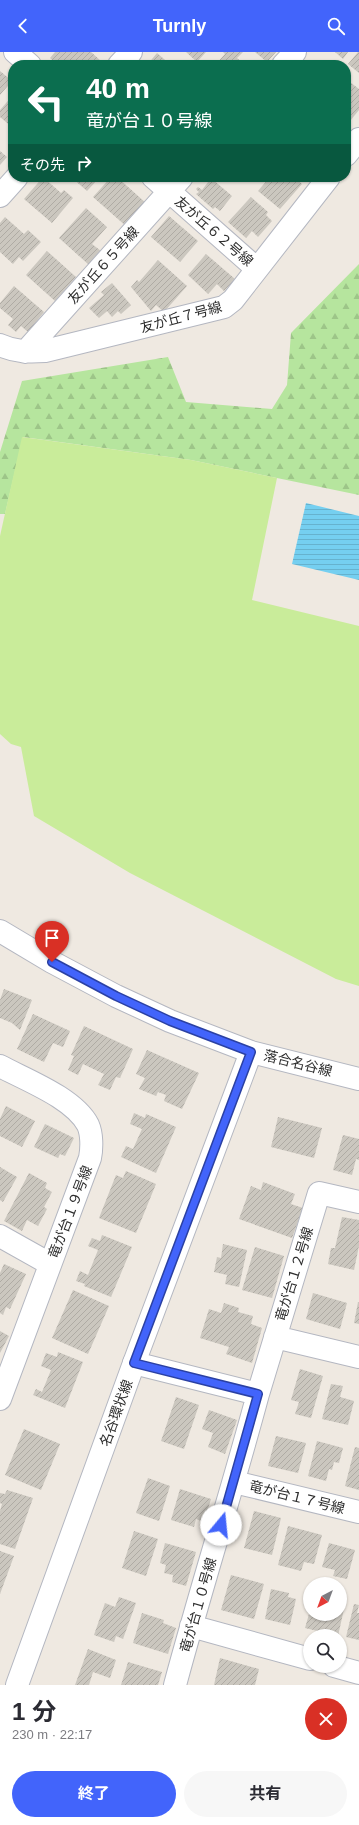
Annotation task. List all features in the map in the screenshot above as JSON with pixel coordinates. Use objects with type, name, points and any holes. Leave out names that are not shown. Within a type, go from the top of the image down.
[{"type":"street","points":[[15,52],[24,60]]},
{"type":"street","points":[[124,60],[131,52]]},
{"type":"street","points":[[288,60],[295,52]]},
{"type":"street","points":[[351,149],[359,139]]},
{"type":"street","points":[[0,196],[13,182]]},
{"type":"street","name":"友が丘６２号線","points":[[168,182],[257,269]]},
{"type":"street","name":"友が丘６５号線","points":[[25,352],[168,182]]},
{"type":"street","name":"友が丘７号線","points":[[0,344],[9,350],[25,352],[45,351],[224,307],[233,300],[325,182]]},
{"type":"street","name":"落合名谷線","points":[[0,931],[52,962],[116,996],[170,1021],[251,1052],[359,1079]]},
{"type":"street","name":"名谷環状線","points":[[17,1685],[134,1363],[251,1052]]},
{"type":"street","name":"竜が台１９号線","points":[[0,1066],[66,1100],[80,1112],[88,1126],[92,1149],[90,1158],[0,1399]]},
{"type":"street","name":"竜が台１２号線","points":[[258,1394],[319,1193],[359,1202]]},
{"type":"street","points":[[0,1236],[50,1264]]},
{"type":"street","points":[[275,1337],[359,1357]]},
{"type":"street","points":[[134,1363],[258,1394]]},
{"type":"street","name":"竜が台１０号線","points":[[175,1685],[258,1394]]},
{"type":"street","name":"竜が台１７号線","points":[[234,1482],[359,1512]]},
{"type":"street","points":[[191,1626],[303,1657]]},
{"type":"street","points":[[347,1670],[359,1673]]},
{"type":"green space","points":[[359,264],[359,495],[191,460],[23,437],[5,514],[0,514],[0,452],[22,381],[168,357],[186,402],[272,409],[287,385],[291,333]]},
{"type":"green space","points":[[22,437],[191,460],[277,478],[252,600],[359,626],[359,986],[336,979],[130,873],[34,816],[21,747],[11,744],[0,734],[0,536]]},
{"type":"water","points":[[306,503],[359,516],[359,580],[292,564]]},
{"type":"building","points":[[55,52],[91,52],[100,60],[52,60],[50,58]]},
{"type":"building","points":[[186,52],[206,52],[199,60],[195,60]]},
{"type":"building","points":[[223,52],[243,52],[237,58],[239,60],[220,60],[225,54]]},
{"type":"building","points":[[255,52],[276,52],[269,60],[265,60]]},
{"type":"building","points":[[335,52],[348,52],[343,59]]},
{"type":"building","points":[[359,52],[359,73],[351,66],[351,60]]},
{"type":"building","points":[[157,53],[165,60],[151,60]]},
{"type":"building","points":[[0,71],[8,78],[8,86],[0,95]]},
{"type":"building","points":[[351,83],[359,89],[359,110],[351,120]]},
{"type":"building","points":[[8,101],[8,124],[0,117],[0,110]]},
{"type":"building","points":[[0,151],[7,157],[0,165]]},
{"type":"building","points":[[39,182],[49,182],[61,193],[64,190],[73,198],[52,223],[24,199]]},
{"type":"building","points":[[77,182],[95,182],[87,191]]},
{"type":"building","points":[[106,182],[123,182],[147,204],[127,227],[93,197]]},
{"type":"building","points":[[208,182],[216,182],[232,196],[220,211],[215,207],[213,209],[196,194],[199,192],[196,189],[198,187],[202,190]]},
{"type":"building","points":[[266,182],[300,182],[302,184],[280,209],[258,191]]},
{"type":"building","points":[[251,197],[268,212],[266,215],[272,221],[258,237],[252,231],[246,238],[228,222]]},
{"type":"building","points":[[86,208],[107,227],[92,244],[101,251],[89,265],[59,238]]},
{"type":"building","points":[[169,216],[198,241],[180,262],[151,237]]},
{"type":"building","points":[[5,217],[24,234],[28,230],[41,242],[23,261],[19,257],[13,264],[0,252],[0,223]]},
{"type":"building","points":[[47,251],[76,277],[55,301],[26,275]]},
{"type":"building","points":[[206,254],[235,279],[224,291],[217,284],[208,294],[188,275]]},
{"type":"building","points":[[158,260],[187,286],[164,312],[156,305],[151,311],[131,287],[137,280],[139,282]]},
{"type":"building","points":[[112,283],[131,305],[121,314],[118,311],[112,317],[107,311],[99,318],[89,308],[104,295],[101,292]]},
{"type":"building","points":[[14,286],[44,312],[28,332],[21,326],[16,332],[8,325],[13,319],[0,308],[0,303]]},
{"type":"building","points":[[4,989],[32,1000],[20,1030],[12,1023],[0,1018],[0,1000]]},
{"type":"building","points":[[33,1014],[70,1031],[63,1047],[53,1043],[44,1062],[17,1049]]},
{"type":"building","points":[[84,1026],[133,1049],[120,1078],[116,1077],[110,1090],[98,1085],[104,1074],[83,1064],[78,1075],[68,1070],[74,1056],[71,1055]]},
{"type":"building","points":[[147,1050],[199,1073],[182,1109],[164,1101],[166,1095],[158,1092],[156,1096],[139,1089],[145,1078],[136,1074]]},
{"type":"building","points":[[6,1106],[35,1121],[22,1147],[0,1136],[0,1119]]},
{"type":"building","points":[[134,1113],[145,1118],[146,1114],[176,1127],[156,1173],[121,1157],[126,1146],[133,1149],[142,1129],[130,1124]]},
{"type":"building","points":[[278,1117],[322,1128],[314,1158],[271,1147]]},
{"type":"building","points":[[45,1124],[74,1138],[65,1156],[60,1154],[58,1158],[34,1147]]},
{"type":"building","points":[[343,1135],[359,1139],[359,1160],[356,1159],[352,1175],[333,1170]]},
{"type":"building","points":[[0,1167],[17,1177],[3,1202],[0,1200]]},
{"type":"building","points":[[126,1171],[156,1184],[136,1233],[99,1218],[116,1175],[123,1178]]},
{"type":"building","points":[[29,1173],[47,1183],[45,1188],[52,1192],[44,1207],[47,1209],[38,1226],[27,1220],[22,1231],[4,1221]]},
{"type":"building","points":[[263,1182],[295,1194],[291,1204],[303,1208],[292,1238],[239,1219],[251,1186],[261,1190]]},
{"type":"building","points":[[342,1217],[359,1220],[359,1246],[354,1270],[328,1264],[331,1248],[335,1248]]},
{"type":"building","points":[[102,1235],[132,1247],[111,1297],[84,1286],[85,1284],[76,1281],[80,1271],[88,1275],[98,1250],[88,1246],[92,1238],[100,1241]]},
{"type":"building","points":[[223,1244],[247,1250],[239,1287],[225,1284],[227,1275],[214,1272],[217,1257],[221,1258]]},
{"type":"building","points":[[255,1247],[284,1256],[272,1298],[242,1290]]},
{"type":"building","points":[[4,1264],[26,1274],[10,1309],[6,1307],[3,1315],[0,1313],[0,1273]]},
{"type":"building","points":[[73,1290],[109,1306],[88,1354],[52,1338]]},
{"type":"building","points":[[313,1293],[347,1303],[340,1329],[306,1319]]},
{"type":"building","points":[[359,1302],[359,1324],[354,1323]]},
{"type":"building","points":[[224,1303],[239,1308],[238,1312],[253,1316],[251,1324],[262,1328],[252,1363],[226,1354],[229,1347],[200,1338],[209,1309],[221,1313]]},
{"type":"building","points":[[0,1331],[9,1336],[0,1353]]},
{"type":"building","points":[[58,1352],[83,1362],[65,1408],[33,1395],[36,1389],[42,1392],[51,1370],[41,1366],[46,1353],[57,1357]]},
{"type":"building","points":[[300,1369],[323,1376],[311,1418],[295,1414],[299,1402],[291,1400]]},
{"type":"building","points":[[331,1384],[343,1386],[340,1397],[354,1401],[348,1425],[322,1419]]},
{"type":"building","points":[[176,1397],[199,1405],[184,1449],[161,1441]]},
{"type":"building","points":[[209,1410],[237,1420],[225,1454],[208,1447],[213,1433],[202,1429]]},
{"type":"building","points":[[24,1429],[60,1444],[41,1490],[5,1475]]},
{"type":"building","points":[[276,1436],[306,1443],[298,1473],[268,1466]]},
{"type":"building","points":[[317,1441],[343,1448],[339,1463],[334,1462],[332,1470],[329,1469],[326,1481],[308,1476]]},
{"type":"building","points":[[355,1447],[359,1448],[359,1490],[345,1486]]},
{"type":"building","points":[[148,1478],[170,1486],[159,1521],[136,1513]]},
{"type":"building","points":[[180,1489],[211,1499],[204,1522],[196,1519],[194,1527],[171,1520]]},
{"type":"building","points":[[7,1490],[33,1498],[15,1549],[0,1544],[0,1511],[2,1504],[0,1503],[0,1493],[5,1494]]},
{"type":"building","points":[[254,1511],[281,1518],[272,1555],[244,1548]]},
{"type":"building","points":[[288,1526],[322,1535],[314,1564],[304,1562],[301,1571],[278,1565]]},
{"type":"building","points":[[134,1531],[158,1539],[146,1576],[122,1568]]},
{"type":"building","points":[[165,1543],[196,1552],[186,1586],[172,1582],[173,1575],[164,1573],[166,1565],[160,1563]]},
{"type":"building","points":[[329,1543],[355,1550],[347,1579],[347,1577],[333,1576],[335,1570],[322,1567]]},
{"type":"building","points":[[0,1551],[14,1556],[0,1594]]},
{"type":"building","points":[[231,1575],[264,1584],[254,1619],[221,1610]]},
{"type":"building","points":[[271,1589],[289,1593],[288,1597],[296,1599],[290,1625],[265,1619]]},
{"type":"building","points":[[119,1597],[136,1603],[123,1639],[116,1636],[114,1642],[94,1635],[105,1603],[115,1607]]},
{"type":"building","points":[[354,1604],[359,1605],[357,1613],[359,1613],[359,1640],[347,1637]]},
{"type":"building","points":[[142,1613],[164,1620],[163,1623],[176,1628],[168,1654],[133,1643]]},
{"type":"building","points":[[307,1621],[341,1621],[340,1629],[305,1628]]},
{"type":"building","points":[[88,1649],[116,1660],[110,1678],[93,1672],[89,1685],[75,1685]]},
{"type":"building","points":[[220,1658],[259,1669],[255,1685],[214,1685]]},
{"type":"building","points":[[128,1662],[162,1672],[158,1685],[121,1685]]},
{"type":"route","points":[[52,962],[116,996],[170,1021],[251,1052],[134,1363],[258,1394],[221,1525]]}]
